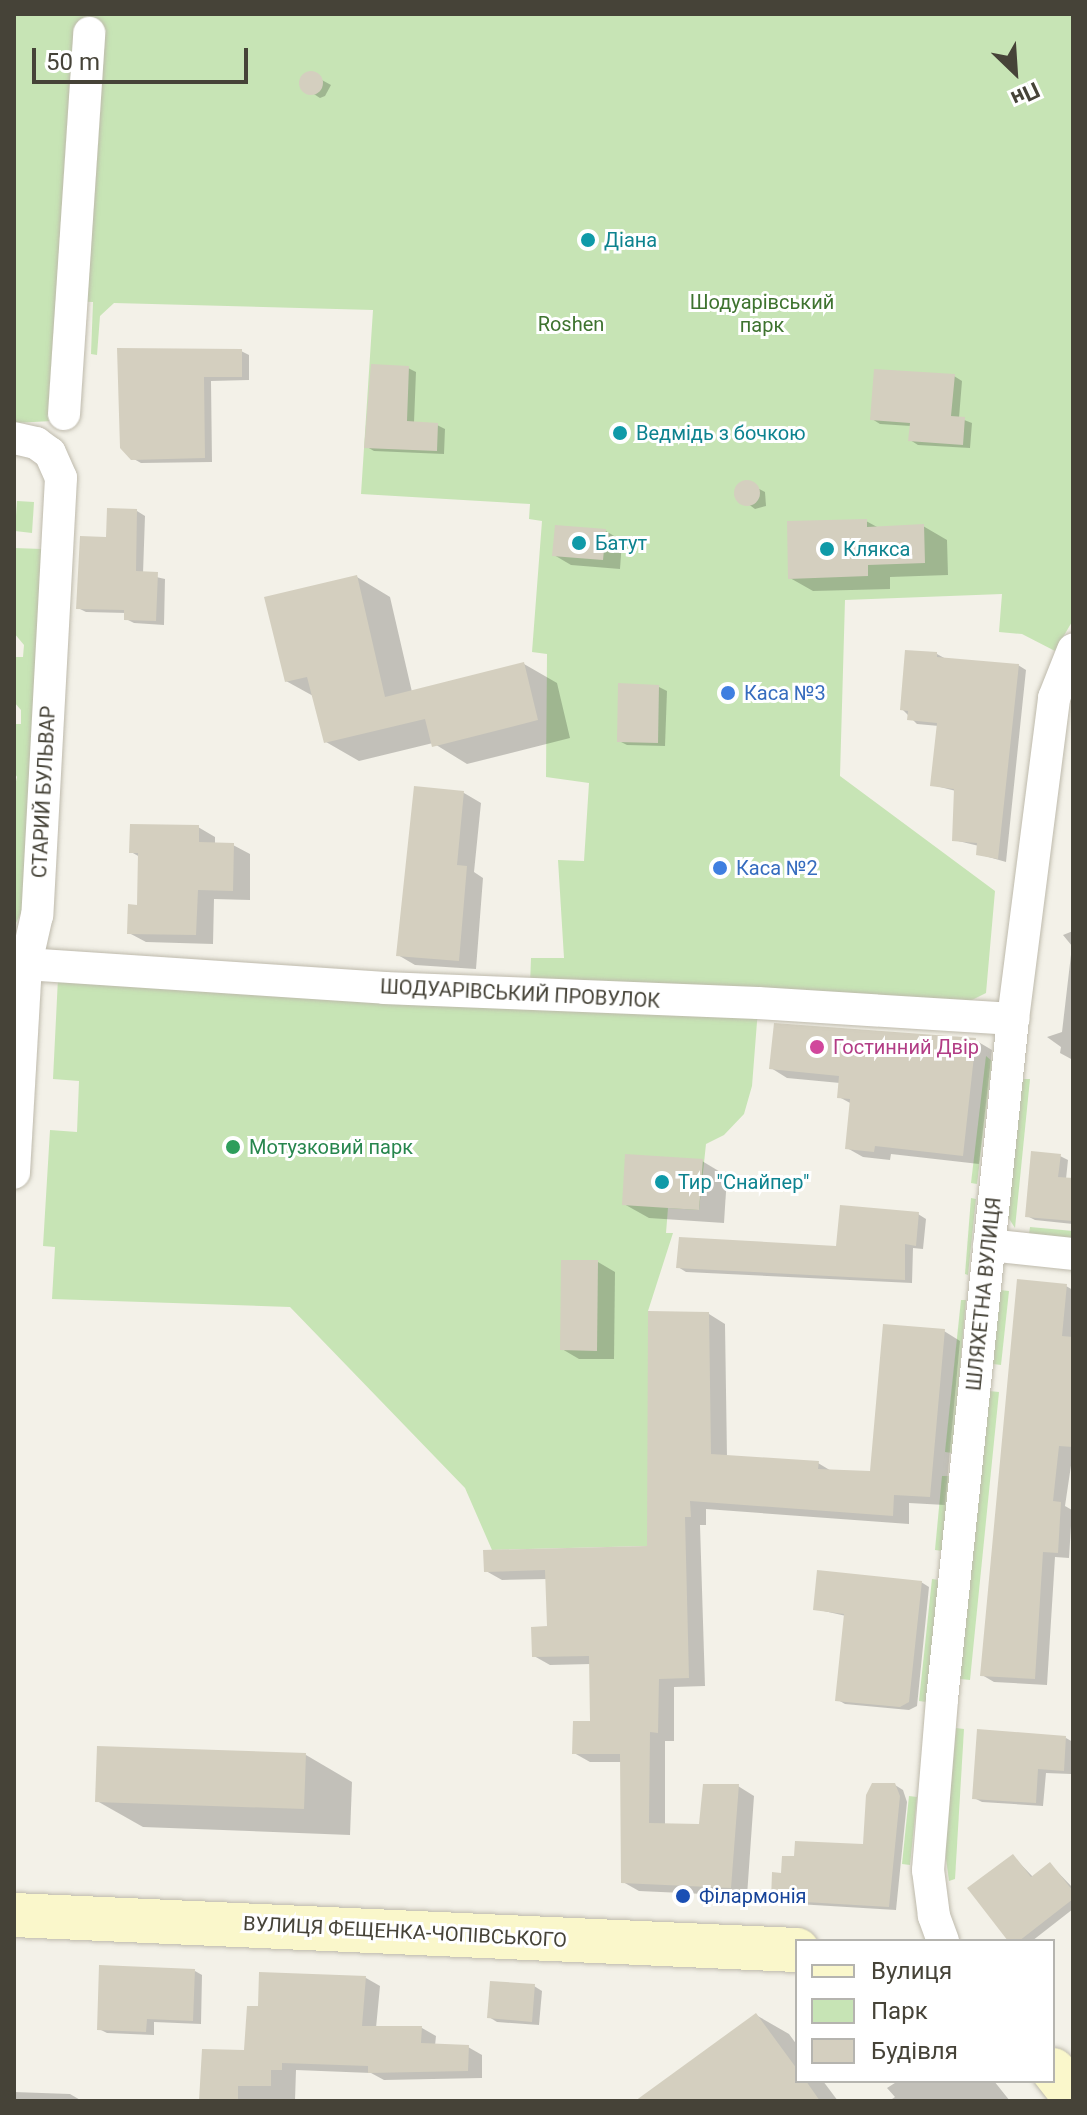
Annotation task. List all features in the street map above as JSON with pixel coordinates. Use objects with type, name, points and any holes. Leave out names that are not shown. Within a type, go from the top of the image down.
[{"type":"street","points":[[64,414],[89,33]]},
{"type":"street","name":"СТАРИЙ БУЛЬВАР","points":[[14,438],[36,443],[50,453],[61,478],[37,915],[26,964],[14,1173]]},
{"type":"street","name":"ШЛЯХЕТНА ВУЛИЦЯ","points":[[942,1939],[934,1916],[928,1870],[989,1245],[1013,1019],[1073,650]]},
{"type":"street","name":"ШОДУАРІВСЬКИЙ ПРОВУЛОК","points":[[26,964],[370,987],[758,1003],[1013,1019]]},
{"type":"street","points":[[989,1245],[1073,1254]]},
{"type":"street","name":"ВУЛИЦЯ ФЕЩЕНКА-ЧОПІВСЬКОГО","points":[[14,1915],[795,1950]]},
{"type":"street","points":[[1055,2073],[1073,2096]]},
{"type":"green space","name":"Шодуарівський парк","points":[[14,14],[1073,14],[1073,620],[1055,651],[1022,634],[999,632],[1002,594],[845,600],[840,776],[995,891],[986,993],[968,1002],[758,1009],[752,1086],[744,1114],[724,1135],[706,1144],[699,1210],[668,1208],[666,1233],[673,1233],[648,1311],[648,1546],[492,1550],[465,1488],[290,1307],[52,1299],[55,1247],[43,1246],[50,1130],[77,1132],[79,1081],[53,1079],[58,978],[530,986],[531,958],[564,958],[558,860],[584,861],[589,783],[546,777],[547,654],[532,652],[542,521],[529,519],[530,504],[361,494],[373,310],[114,303],[100,316],[97,355],[91,354],[93,302],[65,301],[52,421],[14,423]]},
{"type":"green space","points":[[17,501],[34,502],[32,533],[15,531]]},
{"type":"green space","points":[[14,548],[42,549],[26,903],[14,927],[14,790],[17,777],[14,772],[14,724],[21,724],[21,710],[14,702],[14,657],[23,657],[24,645],[14,633]]},
{"type":"green space","points":[[986,1056],[992,1061],[977,1184],[971,1183]]},
{"type":"green space","points":[[1022,1079],[1030,1079],[1015,1228],[1008,1217]]},
{"type":"green space","points":[[971,1198],[976,1199],[968,1275],[965,1274]]},
{"type":"green space","points":[[1030,1227],[1073,1231],[1073,1239],[1029,1234]]},
{"type":"green space","points":[[1000,1290],[1009,1291],[1001,1365],[993,1364]]},
{"type":"green space","points":[[961,1300],[966,1300],[952,1453],[945,1452]]},
{"type":"green space","points":[[989,1391],[999,1392],[970,1680],[960,1679]]},
{"type":"green space","points":[[942,1476],[949,1476],[942,1551],[935,1550]]},
{"type":"green space","points":[[932,1579],[939,1580],[926,1702],[919,1701]]},
{"type":"green space","points":[[956,1728],[964,1729],[955,1879],[949,1881],[945,1851]]},
{"type":"green space","points":[[909,1796],[917,1797],[910,1865],[902,1864]]},
{"type":"building","points":[[311,71],[322,78],[323,83],[316,94],[311,95],[300,88],[299,83],[306,72]]},
{"type":"building","points":[[117,348],[242,349],[242,377],[204,377],[205,458],[131,460],[120,448]]},
{"type":"building","points":[[371,364],[409,366],[407,421],[438,423],[437,451],[364,448]]},
{"type":"building","points":[[874,369],[955,374],[951,416],[965,417],[963,445],[908,441],[910,423],[870,420]]},
{"type":"building","points":[[747,480],[756,484],[760,493],[756,502],[747,506],[738,502],[734,493],[738,484]]},
{"type":"building","points":[[107,508],[137,509],[136,571],[158,572],[156,621],[124,620],[124,610],[76,609],[80,536],[106,537]]},
{"type":"building","name":"Клякса","points":[[867,519],[867,527],[924,524],[925,563],[868,565],[868,576],[788,579],[787,521]]},
{"type":"building","name":"Батут","points":[[555,525],[606,529],[603,560],[552,556]]},
{"type":"building","points":[[357,575],[385,697],[524,662],[538,720],[432,747],[425,719],[324,743],[307,677],[285,682],[264,597]]},
{"type":"building","points":[[905,650],[937,652],[937,657],[1019,664],[998,859],[976,855],[977,843],[952,841],[954,789],[930,786],[937,723],[907,720],[908,711],[900,710]]},
{"type":"building","points":[[618,683],[659,685],[658,743],[617,742]]},
{"type":"building","points":[[414,786],[464,791],[457,865],[467,866],[459,961],[396,956]]},
{"type":"building","points":[[130,824],[199,825],[199,842],[234,843],[233,891],[198,890],[196,935],[127,934],[128,904],[137,905],[138,853],[129,853]]},
{"type":"building","points":[[774,1023],[976,1038],[963,1156],[875,1146],[874,1152],[845,1149],[850,1099],[837,1098],[839,1076],[769,1069]]},
{"type":"building","points":[[1031,1151],[1061,1154],[1058,1177],[1073,1178],[1073,1221],[1025,1217]]},
{"type":"building","name":"Тир \"Снайпер\"","points":[[625,1154],[703,1159],[699,1210],[622,1205]]},
{"type":"building","points":[[840,1205],[919,1212],[916,1246],[905,1244],[905,1280],[676,1268],[679,1237],[836,1246]]},
{"type":"building","points":[[561,1260],[598,1260],[597,1351],[560,1350]]},
{"type":"building","points":[[1017,1279],[1067,1284],[1062,1336],[1073,1337],[1073,1447],[1059,1446],[1053,1501],[1061,1502],[1058,1553],[1043,1552],[1035,1679],[980,1676]]},
{"type":"building","points":[[648,1311],[709,1312],[711,1454],[819,1461],[818,1469],[870,1471],[883,1324],[945,1329],[930,1497],[894,1495],[893,1516],[690,1501],[691,1517],[685,1517],[689,1678],[659,1679],[658,1733],[650,1732],[649,1823],[699,1824],[703,1784],[739,1784],[731,1888],[621,1883],[620,1754],[572,1754],[573,1721],[590,1721],[589,1656],[532,1657],[531,1627],[547,1626],[545,1570],[484,1572],[483,1550],[647,1546]]},
{"type":"building","points":[[817,1570],[922,1581],[909,1702],[900,1707],[835,1701],[844,1614],[813,1610]]},
{"type":"building","points":[[977,1729],[1066,1736],[1064,1771],[1038,1769],[1036,1803],[972,1799]]},
{"type":"building","points":[[97,1746],[306,1753],[304,1809],[95,1802]]},
{"type":"building","points":[[872,1783],[895,1783],[900,1796],[889,1907],[771,1900],[772,1872],[781,1873],[782,1856],[794,1856],[795,1841],[863,1844],[866,1795]]},
{"type":"building","points":[[1013,1854],[1031,1877],[1050,1862],[1073,1891],[1073,1899],[1022,1939],[1006,1939],[967,1888]]},
{"type":"building","points":[[99,1965],[195,1969],[193,2021],[147,2019],[146,2032],[97,2030]]},
{"type":"building","points":[[259,1972],[366,1976],[362,2026],[422,2026],[421,2043],[469,2045],[468,2071],[368,2073],[368,2066],[282,2063],[282,2070],[271,2070],[271,2086],[238,2086],[238,2101],[199,2101],[202,2049],[244,2050],[247,2006],[258,2006]]},
{"type":"building","points":[[490,1981],[535,1984],[532,2022],[487,2018]]},
{"type":"building","points":[[756,2013],[795,2066],[795,2083],[807,2083],[820,2101],[635,2101]]},
{"type":"place","name":"Діана","points":[[588,240]]},
{"type":"place","name":"Ведмідь з бочкою","points":[[620,433]]},
{"type":"place","name":"Батут","points":[[579,543]]},
{"type":"place","name":"Клякса","points":[[827,549]]},
{"type":"place","name":"Каса №3","points":[[728,693]]},
{"type":"place","name":"Каса №2","points":[[720,868]]},
{"type":"place","name":"Гостинний Двір","points":[[817,1047]]},
{"type":"place","name":"Мотузковий парк","points":[[233,1147]]},
{"type":"place","name":"Тир \"Снайпер\"","points":[[662,1182]]},
{"type":"place","name":"Філармонія","points":[[683,1896]]},
{"type":"park label","name":"Roshen","points":[[571,324]]}]
